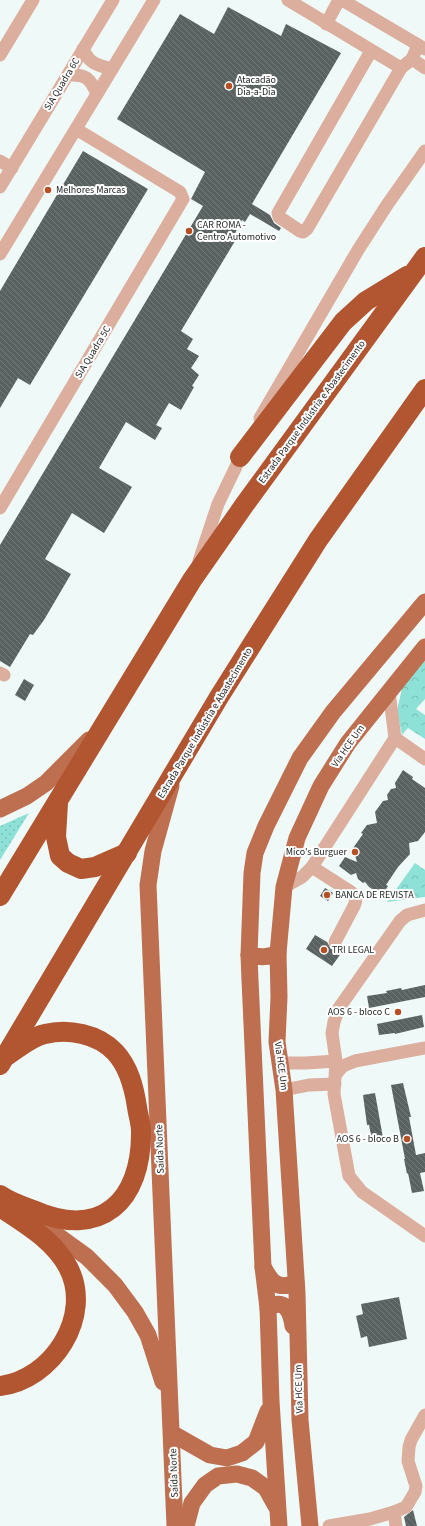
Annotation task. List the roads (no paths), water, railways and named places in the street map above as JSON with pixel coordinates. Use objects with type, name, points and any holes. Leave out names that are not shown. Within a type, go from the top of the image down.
[{"type":"highway","points":[[240,457],[343,322],[366,302],[420,264]]},
{"type":"highway","name":"Estrada Parque Indústria e Abastecimento","points":[[0,896],[192,580],[245,504],[420,264]]},
{"type":"highway","name":"Estrada Parque Indústria e Abastecimento","points":[[2,1061],[220,697],[318,540],[425,389]]},
{"type":"highway","points":[[59,799],[56,837],[60,856],[68,863],[81,869],[95,867],[127,853]]},
{"type":"highway","points":[[2,1061],[34,1038],[44,1034],[56,1032],[82,1034],[105,1044],[115,1051],[121,1059],[131,1080],[141,1130],[140,1156],[133,1183],[118,1204],[104,1214],[74,1221],[60,1220],[2,1200]]},
{"type":"highway","points":[[0,1386],[20,1382],[30,1377],[50,1360],[60,1349],[67,1336],[76,1308],[74,1280],[68,1267],[53,1247],[2,1200]]},
{"type":"main road","points":[[279,1526],[270,1401],[268,1308],[263,1267],[249,956],[252,873],[255,853],[266,826],[300,758],[325,723],[425,602]]},
{"type":"main road","name":"Via HCE Um","points":[[310,1526],[300,1420],[296,1284],[284,1090],[276,1042],[279,997],[278,952],[284,887],[297,838],[321,786],[348,743],[425,647]]},
{"type":"main road","points":[[0,809],[27,796],[46,783],[104,726]]},
{"type":"main road","name":"Saída Norte","points":[[174,776],[153,851],[148,885],[175,1526]]},
{"type":"main road","points":[[249,956],[264,957],[271,956],[278,952]]},
{"type":"main road","points":[[250,980],[255,976],[270,978],[275,983],[279,997]]},
{"type":"main road","points":[[2,1200],[87,1257],[116,1285],[148,1334],[171,1412]]},
{"type":"main road","points":[[263,1267],[269,1278],[276,1284],[280,1286],[296,1284]]},
{"type":"main road","points":[[268,1308],[272,1305],[279,1304],[284,1306],[289,1311],[292,1318],[298,1372]]},
{"type":"main road","points":[[172,1434],[210,1455],[227,1458],[242,1453],[256,1442],[267,1418],[270,1401]]},
{"type":"main road","points":[[186,1526],[192,1503],[205,1485],[218,1476],[237,1474],[252,1478],[266,1488],[277,1507]]},
{"type":"street","points":[[0,55],[33,0]]},
{"type":"street","name":"SIA Quadra 6C","points":[[0,187],[113,0]]},
{"type":"street","points":[[0,254],[154,0]]},
{"type":"street","points":[[288,0],[401,68]]},
{"type":"street","points":[[326,24],[341,0],[422,47],[412,60],[401,68],[307,229],[303,232],[300,231],[279,218],[278,213],[371,51]]},
{"type":"street","points":[[82,49],[87,58],[94,63],[112,70]]},
{"type":"street","points":[[412,60],[425,68]]},
{"type":"street","points":[[68,74],[78,74],[86,77],[92,83],[97,94]]},
{"type":"street","name":"SIA Quadra 5C","points":[[0,508],[182,202],[180,192],[76,129]]},
{"type":"street","points":[[192,580],[218,504],[240,457],[272,396],[358,250],[387,205],[425,151]]},
{"type":"street","points":[[0,161],[12,168]]},
{"type":"street","points":[[284,887],[302,877],[312,867],[395,738],[389,703],[389,692]]},
{"type":"street","points":[[395,738],[425,759]]},
{"type":"street","points":[[312,867],[351,892],[356,897],[356,902],[335,942]]},
{"type":"street","points":[[425,910],[407,915],[400,921],[339,1008],[332,1033],[336,1061],[334,1094],[349,1176],[362,1192],[425,1236]]},
{"type":"street","points":[[284,1090],[335,1079],[343,1066],[355,1061],[425,1048]]},
{"type":"street","points":[[280,1063],[336,1061]]},
{"type":"street","points":[[329,1526],[370,1519],[394,1512],[406,1506],[415,1492],[416,1486],[408,1461],[408,1453],[411,1440],[425,1415]]},
{"type":"street","points":[[394,1512],[396,1526]]},
{"type":"place","name":"Atacadão Dia-a-Dia","points":[[229,86]]},
{"type":"place","name":"Melhores Marcas","points":[[48,190]]},
{"type":"place","name":"CAR ROMA - Centro Automotivo","points":[[189,231]]},
{"type":"place","name":"Mico's Burguer","points":[[355,852]]},
{"type":"place","name":"BANCA DE REVISTA","points":[[327,895]]},
{"type":"place","name":"TRI LEGAL","points":[[324,950]]},
{"type":"place","name":"AOS 6 - bloco C","points":[[398,1012]]},
{"type":"place","name":"AOS 6 - bloco B","points":[[407,1139]]}]
